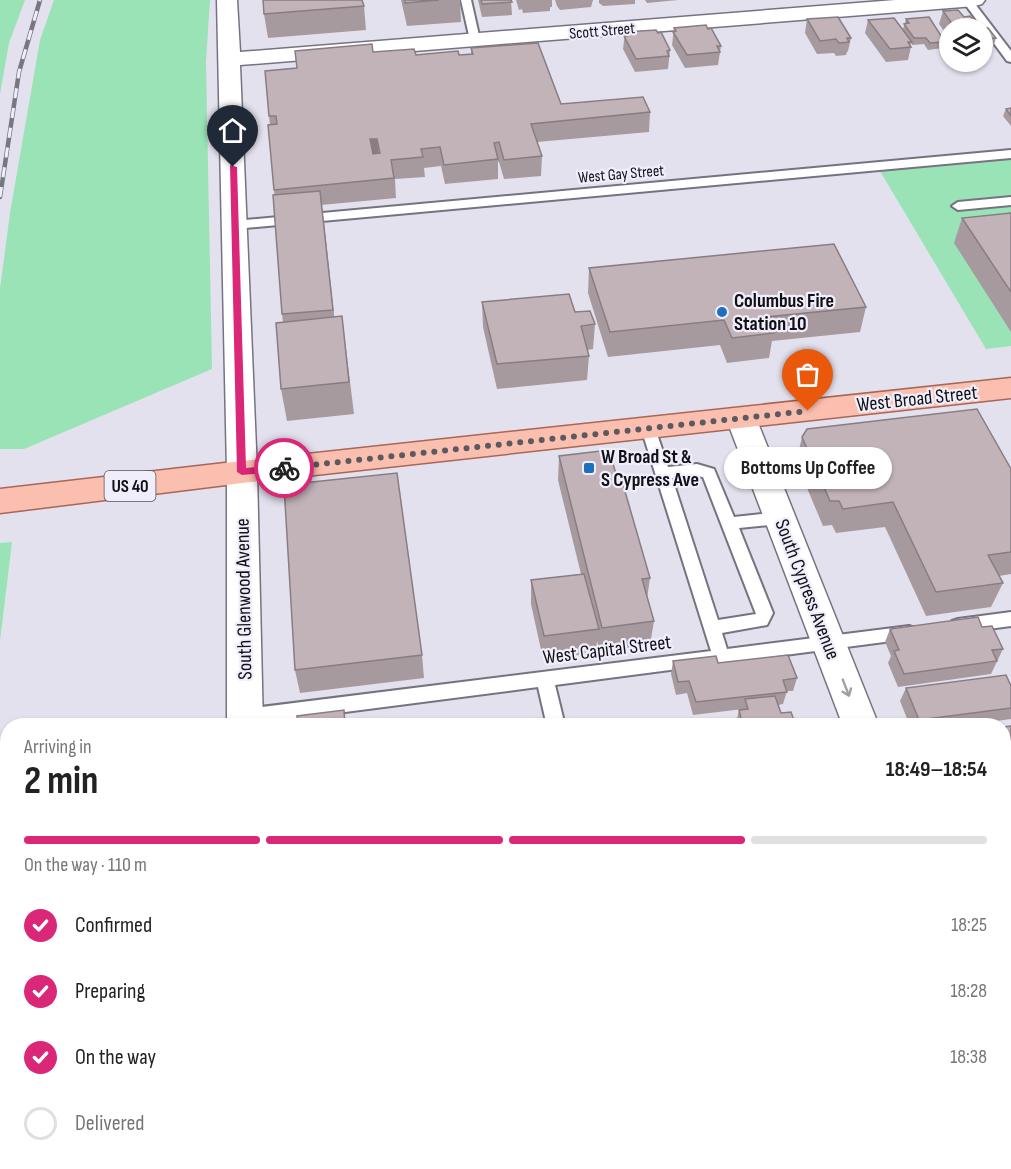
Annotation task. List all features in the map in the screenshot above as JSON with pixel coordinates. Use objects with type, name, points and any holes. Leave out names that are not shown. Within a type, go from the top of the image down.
[{"type":"main road","name":"West Broad Street","points":[[0,501],[242,472],[1010,389]]},
{"type":"street","name":"South Glenwood Avenue","points":[[227,0],[242,472],[245,718]]},
{"type":"street","name":"Scott Street","points":[[230,59],[975,0]]},
{"type":"street","name":"South Cypress Avenue","points":[[741,418],[858,718]]},
{"type":"lane","points":[[466,0],[475,40]]},
{"type":"lane","points":[[967,0],[1011,58]]},
{"type":"lane","name":"West Gay Street","points":[[234,225],[1011,154]]},
{"type":"lane","points":[[957,206],[1011,201]]},
{"type":"lane","points":[[648,428],[721,657]]},
{"type":"lane","points":[[662,473],[697,470],[709,473],[731,523],[765,613],[761,620],[751,623],[711,628]]},
{"type":"lane","points":[[731,523],[780,518]]},
{"type":"lane","name":"West Capital Street","points":[[273,718],[545,679],[1011,619]]},
{"type":"lane","points":[[545,679],[554,718]]},
{"type":"green space","points":[[0,0],[25,0],[9,43],[0,94]]},
{"type":"green space","points":[[54,0],[210,0],[206,62],[212,369],[24,449],[0,449],[0,289],[10,213],[40,40]]},
{"type":"green space","points":[[1011,154],[1011,346],[986,349],[877,166]]},
{"type":"green space","points":[[12,542],[0,641],[0,543]]},
{"type":"building","points":[[263,0],[362,0],[364,6],[264,14]]},
{"type":"building","points":[[405,0],[439,0],[405,3]]},
{"type":"building","points":[[481,0],[511,0],[512,2],[482,4]]},
{"type":"building","points":[[958,10],[964,17],[972,18],[948,18],[943,11]]},
{"type":"building","points":[[838,17],[851,38],[847,38],[849,42],[839,43],[836,39],[820,41],[807,19]]},
{"type":"building","points":[[929,17],[939,33],[939,42],[930,43],[926,38],[914,38],[904,24],[909,23],[906,19]]},
{"type":"building","points":[[894,18],[912,42],[908,42],[911,47],[890,49],[868,20]]},
{"type":"building","points":[[706,25],[708,29],[711,28],[721,46],[717,46],[720,52],[687,55],[673,32],[676,31],[674,28]]},
{"type":"building","points":[[656,30],[658,33],[661,32],[670,50],[667,51],[669,56],[636,59],[624,36],[627,36],[625,32]]},
{"type":"building","points":[[538,43],[561,104],[643,97],[650,112],[531,124],[542,156],[504,160],[499,142],[494,143],[498,159],[444,165],[440,147],[421,149],[423,157],[391,160],[394,178],[274,190],[268,125],[277,124],[276,116],[269,116],[265,71],[297,68],[295,51],[372,44],[373,52],[414,49],[416,55],[458,51],[459,55],[473,54],[471,48]],"holes":[[[370,139],[377,139],[380,153],[373,154]]]},
{"type":"building","points":[[320,191],[333,310],[282,314],[273,195]]},
{"type":"building","points":[[1011,213],[1011,292],[962,218]]},
{"type":"building","name":"Columbus Fire Station 10","points":[[834,244],[866,307],[766,317],[774,333],[732,338],[724,320],[610,332],[589,268]]},
{"type":"building","points":[[569,294],[575,312],[590,311],[595,324],[581,326],[589,356],[497,364],[482,302]]},
{"type":"building","points":[[342,316],[349,382],[281,389],[276,323]]},
{"type":"building","points":[[977,409],[1011,469],[1011,552],[988,555],[1003,583],[936,592],[893,502],[843,509],[839,501],[830,501],[802,437],[807,429]]},
{"type":"building","points":[[609,450],[616,474],[620,474],[650,578],[642,579],[654,621],[602,628],[559,456]]},
{"type":"building","points":[[397,473],[422,655],[295,670],[284,485]]},
{"type":"building","points":[[584,574],[599,629],[544,636],[531,580]]},
{"type":"building","points":[[978,617],[982,627],[992,626],[1003,649],[992,650],[997,661],[904,674],[894,651],[899,650],[890,629]]},
{"type":"building","points":[[788,655],[797,678],[783,680],[787,692],[696,702],[689,681],[678,682],[673,661],[716,656],[718,663]]},
{"type":"building","points":[[1006,675],[1011,686],[1011,708],[918,718],[906,688]]},
{"type":"building","points":[[775,696],[781,713],[791,712],[793,718],[741,718],[739,710],[748,709],[745,699]]},
{"type":"building","points":[[344,710],[344,718],[297,718],[297,716]]},
{"type":"railway","points":[[0,197],[19,72],[40,0]]},
{"type":"way so far","points":[[284,468],[808,411]]},
{"type":"place","name":"Columbus Fire Station 10","points":[[722,312]]},
{"type":"place","name":"Bottoms Up Coffee","points":[[808,411]]},
{"type":"place","name":"W Broad St & S Cypress Ave","points":[[589,468]]},
{"type":"route","points":[[233,167],[239,433],[242,472],[284,468]]}]
